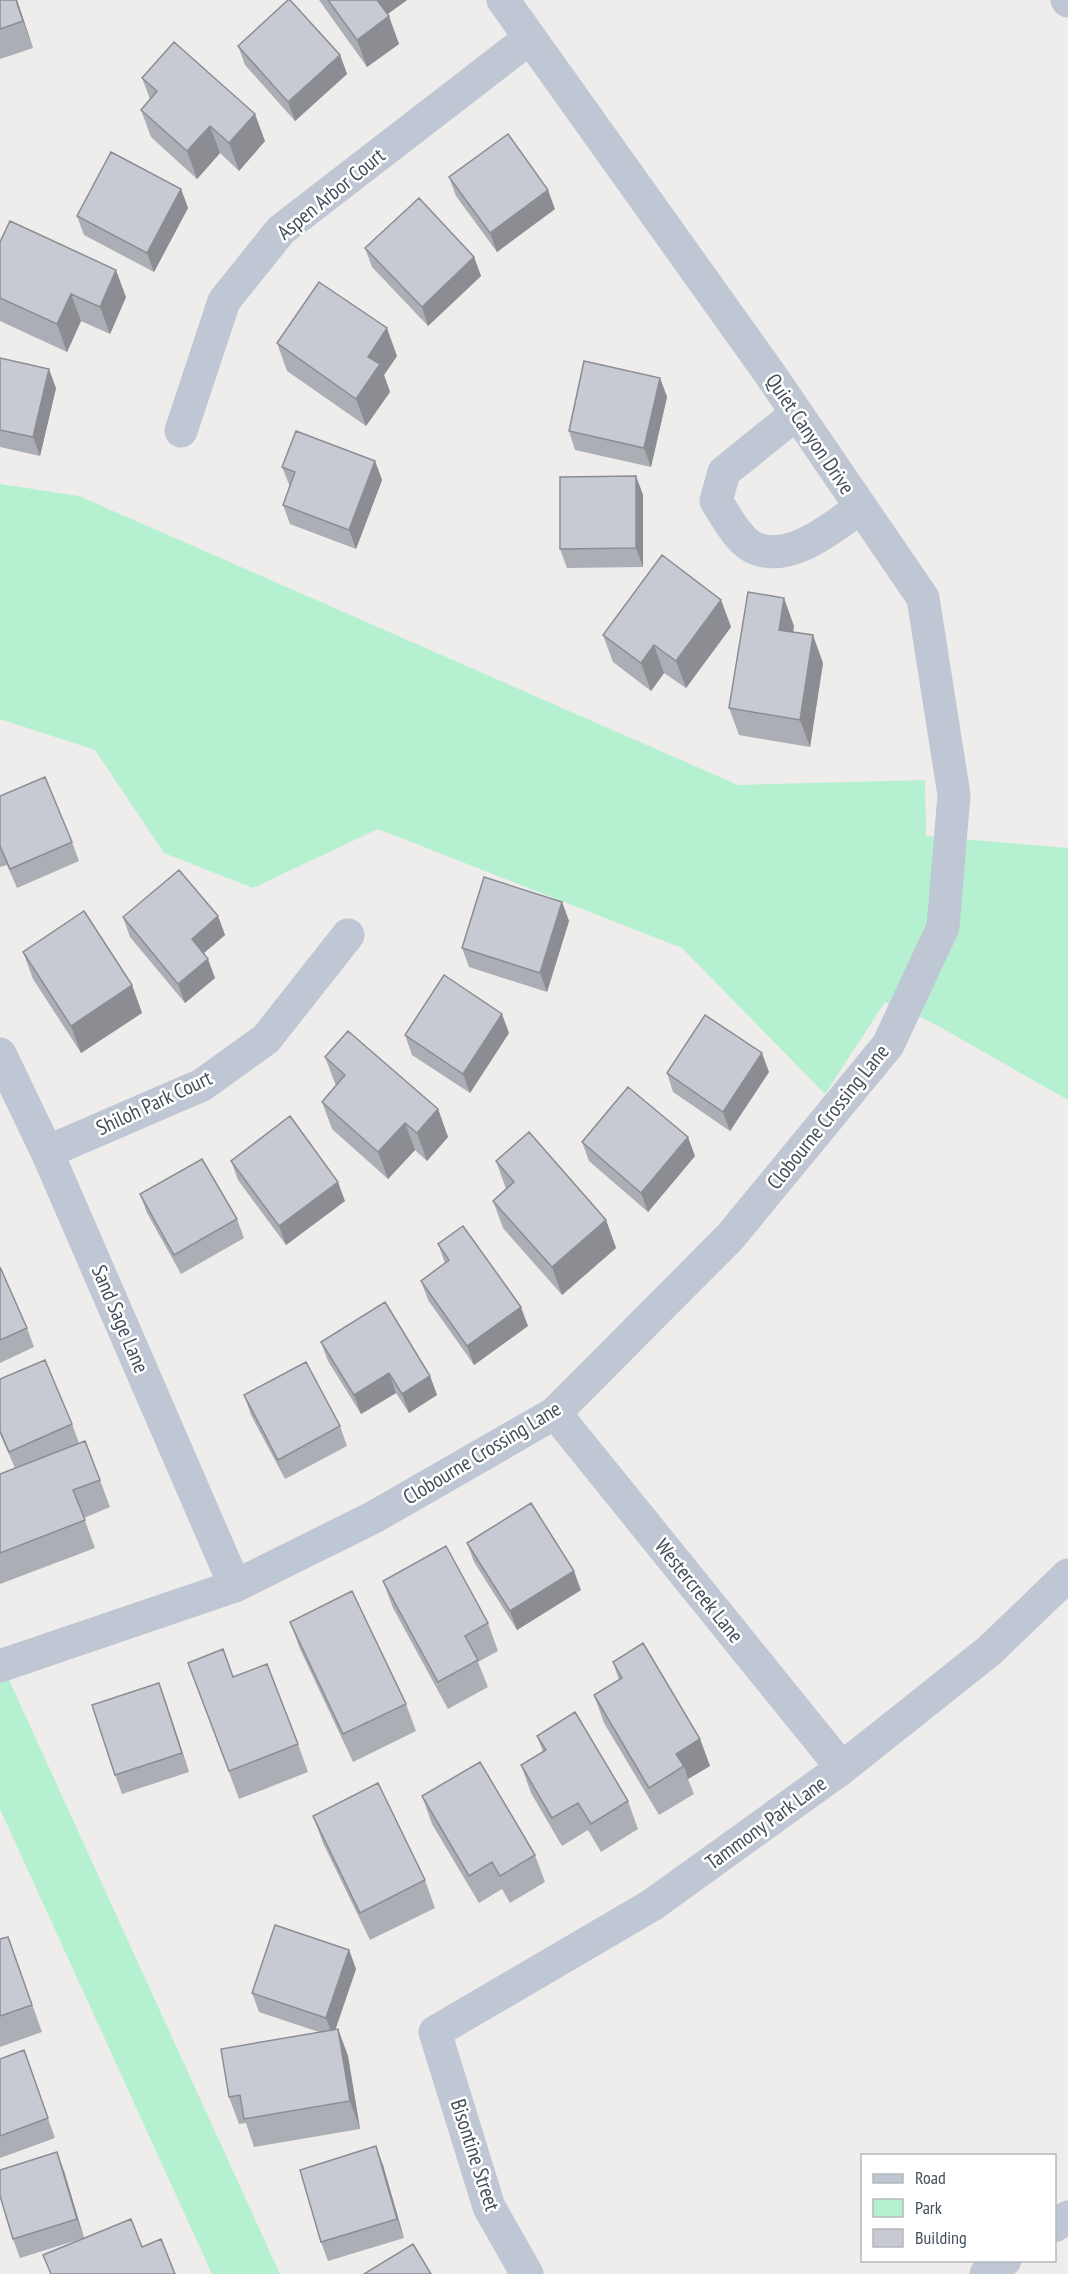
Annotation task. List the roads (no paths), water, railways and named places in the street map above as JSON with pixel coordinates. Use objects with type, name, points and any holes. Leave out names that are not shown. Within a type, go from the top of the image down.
[{"type":"street","name":"Quiet Canyon Drive","points":[[503,0],[796,414],[923,598],[954,795],[943,927]]},
{"type":"street","name":"Aspen Arbor Court","points":[[181,431],[224,300],[281,230],[530,38]]},
{"type":"street","points":[[796,414],[724,472],[716,501],[737,531],[756,549],[778,552],[815,540],[861,507]]},
{"type":"street","name":"Clobourne Crossing Lane","points":[[0,1666],[235,1586],[374,1517],[555,1413],[730,1237],[888,1045],[943,927]]},
{"type":"street","name":"Shiloh Park Court","points":[[47,1152],[202,1085],[266,1039],[348,936]]},
{"type":"street","name":"Sand Sage Lane","points":[[0,1054],[47,1152],[235,1586]]},
{"type":"street","name":"Westercreek Lane","points":[[555,1413],[842,1768]]},
{"type":"street","name":"Tammony Park Lane","points":[[435,2032],[652,1905],[842,1768],[989,1651],[1068,1575]]},
{"type":"street","name":"Bisontine Street","points":[[435,2032],[489,2207],[527,2274]]},
{"type":"street","points":[[986,2274],[1002,2262]]}]
